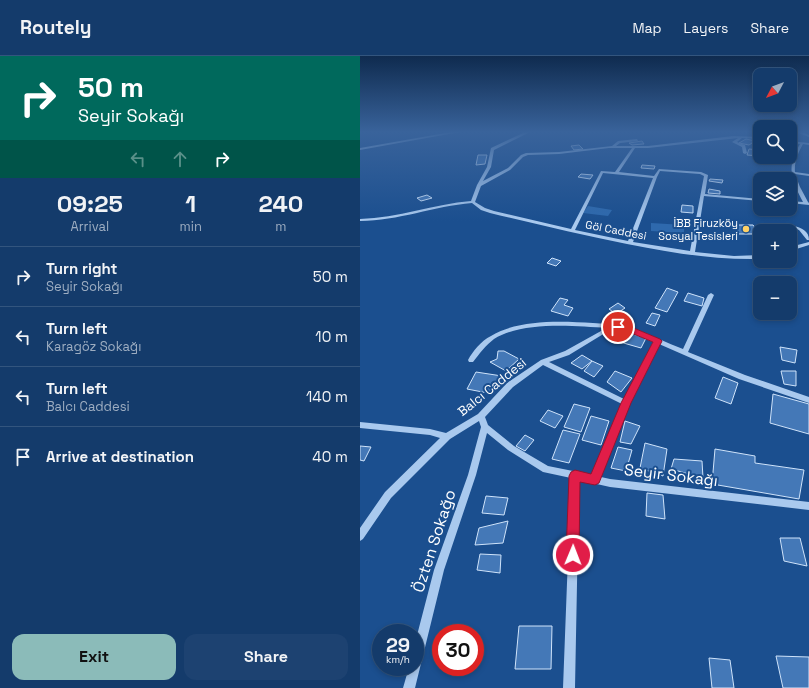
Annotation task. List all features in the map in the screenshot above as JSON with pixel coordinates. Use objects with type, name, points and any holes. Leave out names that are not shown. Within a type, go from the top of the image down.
[{"type":"street","points":[[360,220],[385,219],[447,204],[473,202],[478,185],[489,167],[490,161]]},
{"type":"street","points":[[478,185],[509,169],[517,161]]},
{"type":"street","points":[[616,173],[624,161]]},
{"type":"street","points":[[792,161],[793,172]]},
{"type":"street","points":[[630,243],[659,170],[701,173],[706,175],[692,254]]},
{"type":"street","points":[[572,231],[602,172],[655,177]]},
{"type":"street","points":[[797,173],[809,174]]},
{"type":"street","points":[[797,187],[808,204]]},
{"type":"street","points":[[703,195],[753,199]]},
{"type":"street","name":"Göl Caddesi","points":[[473,202],[483,209],[492,212],[630,243],[692,254],[722,257],[753,256]]},
{"type":"street","points":[[797,203],[808,204]]},
{"type":"street","points":[[797,228],[801,229],[809,239]]},
{"type":"street","points":[[797,247],[809,243]]},
{"type":"street","points":[[684,352],[711,295]]},
{"type":"street","points":[[471,360],[479,349],[494,337],[519,326],[579,324],[618,327],[633,330],[742,377],[809,400]]},
{"type":"street","name":"Balcı Caddesi","points":[[360,536],[388,495],[447,438],[481,416],[510,385],[544,362],[567,353],[603,332],[618,327]]},
{"type":"street","points":[[595,480],[626,403],[658,341]]},
{"type":"street","points":[[544,362],[626,403]]},
{"type":"street","points":[[481,416],[485,427]]},
{"type":"street","points":[[360,425],[430,432],[447,438]]},
{"type":"street","name":"Seyir Sokağı","points":[[485,427],[511,448],[546,469],[610,483],[809,506]]},
{"type":"street","name":"Özten Sokağo","points":[[424,630],[439,570],[472,475],[485,427]]},
{"type":"street","points":[[569,688],[575,476]]},
{"type":"street","name":"Özten Sokağo","points":[[409,688],[412,676]]},
{"type":"shaded area","points":[[588,206],[612,210],[608,216],[583,213]]},
{"type":"shaded area","points":[[651,223],[684,225],[684,233],[651,231]]},
{"type":"building","points":[[477,161],[486,161],[485,164],[476,165]]},
{"type":"building","points":[[642,165],[655,166],[654,169],[641,168]]},
{"type":"building","points":[[581,174],[593,175],[590,179],[578,177]]},
{"type":"building","points":[[710,179],[723,180],[722,183],[709,181]]},
{"type":"building","points":[[709,189],[720,191],[720,194],[708,193]]},
{"type":"building","points":[[427,195],[432,198],[421,201],[417,198]]},
{"type":"building","points":[[682,205],[693,206],[693,213],[681,212]]},
{"type":"building","name":"İBB Firuzköy Sosyal Tesisleri","points":[[734,225],[753,225],[753,234],[739,234]]},
{"type":"building","points":[[552,258],[561,261],[556,266],[547,263]]},
{"type":"building","points":[[667,288],[678,292],[667,312],[655,308]]},
{"type":"building","points":[[688,293],[704,298],[702,306],[684,301]]},
{"type":"building","points":[[560,298],[568,300],[564,305],[573,308],[568,316],[551,311]]},
{"type":"building","points":[[618,303],[625,308],[616,314],[609,309]]},
{"type":"building","points":[[652,313],[660,315],[655,326],[646,323]]},
{"type":"building","points":[[626,332],[646,338],[641,348],[620,342]]},
{"type":"building","points":[[780,347],[797,350],[795,363],[782,360]]},
{"type":"building","points":[[498,351],[504,351],[519,359],[506,371],[490,362],[497,359]]},
{"type":"building","points":[[582,355],[592,361],[582,369],[571,363]]},
{"type":"building","points":[[592,361],[603,366],[594,377],[584,371]]},
{"type":"building","points":[[615,371],[632,378],[621,392],[607,382]]},
{"type":"building","points":[[781,371],[796,371],[796,386],[784,384]]},
{"type":"building","points":[[476,372],[502,376],[493,394],[467,389]]},
{"type":"building","points":[[723,377],[738,383],[731,404],[715,398]]},
{"type":"building","points":[[773,394],[809,404],[809,434],[770,423]]},
{"type":"building","points":[[574,404],[590,408],[581,432],[564,427]]},
{"type":"building","points":[[548,410],[563,416],[555,428],[540,421]]},
{"type":"building","points":[[591,416],[609,421],[601,445],[582,440]]},
{"type":"building","points":[[625,421],[640,426],[631,444],[620,442]]},
{"type":"building","points":[[563,430],[580,434],[569,463],[552,459]]},
{"type":"building","points":[[525,435],[534,440],[525,451],[516,446]]},
{"type":"building","points":[[645,443],[667,449],[663,476],[640,468]]},
{"type":"building","points":[[360,446],[371,447],[364,461],[360,460]]},
{"type":"building","points":[[618,447],[632,450],[626,471],[611,468]]},
{"type":"building","points":[[715,449],[755,456],[755,463],[804,470],[799,499],[712,484]]},
{"type":"building","points":[[674,459],[702,461],[703,478],[671,469]]},
{"type":"building","points":[[647,493],[663,495],[665,519],[646,516]]},
{"type":"building","points":[[486,496],[508,498],[504,515],[482,513]]},
{"type":"building","points":[[508,521],[503,543],[475,545],[479,528]]},
{"type":"building","points":[[780,538],[800,538],[807,566],[784,561]]},
{"type":"building","points":[[480,554],[501,555],[500,573],[477,570]]},
{"type":"building","points":[[519,626],[552,626],[551,669],[515,669]]},
{"type":"building","points":[[776,656],[809,657],[809,688],[783,688]]},
{"type":"building","points":[[709,658],[730,660],[734,688],[712,688]]},
{"type":"place","name":"İBB Firuzköy Sosyal Tesisleri","points":[[746,229]]},
{"type":"route","points":[[573,555],[575,476],[595,480],[626,403],[658,341],[633,330],[618,327]]}]
